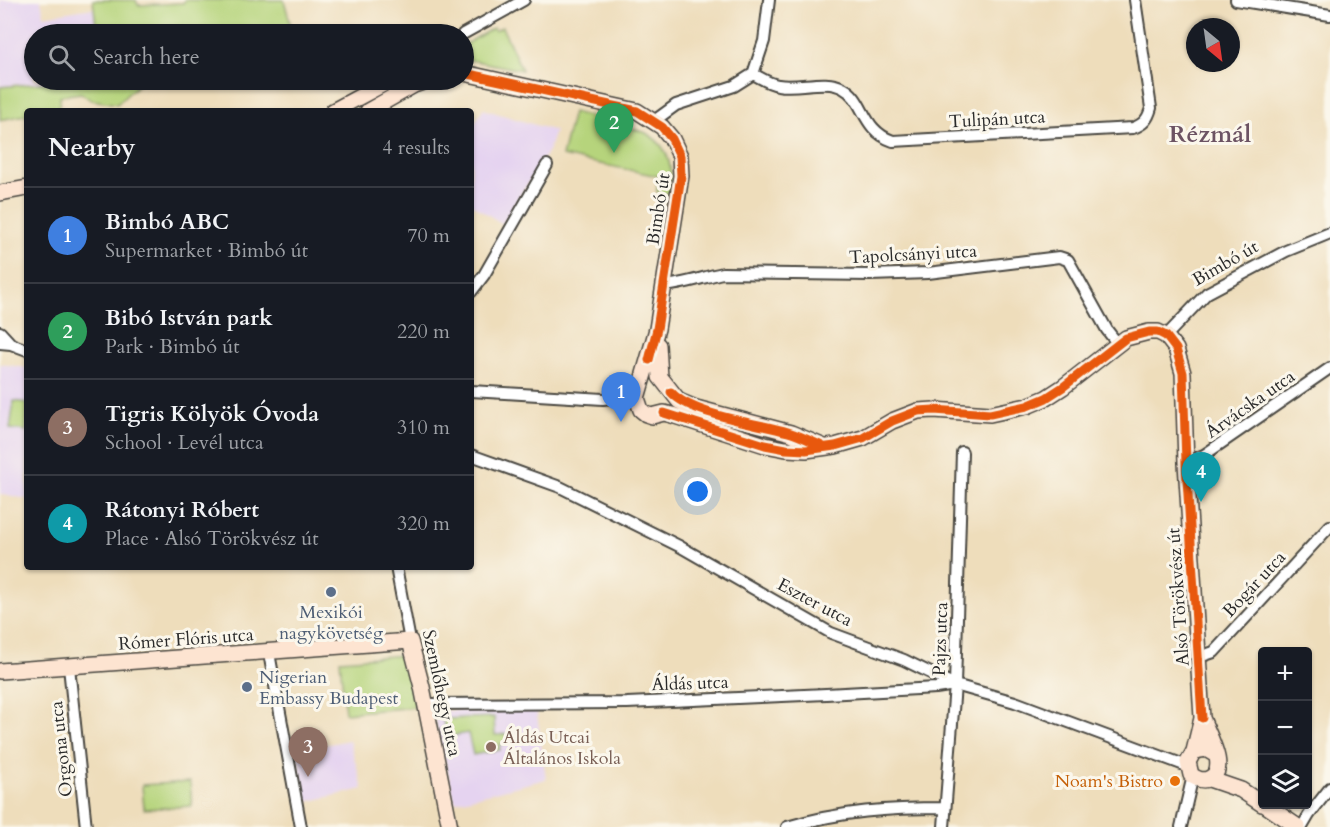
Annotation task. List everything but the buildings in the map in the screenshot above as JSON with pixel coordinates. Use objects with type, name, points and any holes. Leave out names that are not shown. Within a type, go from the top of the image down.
[{"type":"street","points":[[474,28],[524,0]]},
{"type":"street","points":[[654,121],[676,105],[735,86],[753,74],[764,41],[769,0]]},
{"type":"street","name":"Tulipán utca","points":[[753,74],[772,84],[782,86],[834,85],[843,88],[850,93],[874,130],[894,141],[1133,128],[1142,125],[1149,116],[1151,108],[1135,0]]},
{"type":"street","points":[[1236,0],[1330,15]]},
{"type":"street","name":"Bimbó út","points":[[474,75],[637,111],[654,121],[672,139],[682,166],[657,329],[639,394]]},
{"type":"street","points":[[337,108],[360,90]]},
{"type":"street","points":[[373,108],[405,90]]},
{"type":"street","points":[[474,288],[484,275],[547,165]]},
{"type":"street","points":[[0,193],[24,189]]},
{"type":"street","name":"Bimbó út","points":[[1166,336],[1207,293],[1286,251],[1330,233]]},
{"type":"street","name":"Tapolcsányi utca","points":[[663,286],[680,285],[723,273],[870,275],[928,273],[1059,257],[1068,260],[1107,330],[1117,343]]},
{"type":"street","name":"Bimbó út","points":[[657,329],[658,370],[668,388]]},
{"type":"street","points":[[0,332],[6,343],[24,349]]},
{"type":"street","points":[[639,394],[641,410],[652,416],[664,413],[765,445],[806,450],[864,438],[892,421],[918,411],[990,414],[1027,406],[1063,387],[1126,338],[1158,332],[1166,336]]},
{"type":"street","name":"Alsó Törökvész út","points":[[1166,336],[1176,349],[1183,373],[1186,463],[1202,717],[1218,759],[1241,790]]},
{"type":"street","name":"Árvácska utca","points":[[1186,463],[1204,455],[1330,368]]},
{"type":"street","points":[[474,391],[606,399],[639,394],[651,382],[657,381],[668,388],[679,401],[696,408],[791,433],[822,446]]},
{"type":"street","points":[[664,413],[671,405],[668,388]]},
{"type":"street","name":"Pajzs utca","points":[[944,827],[955,685],[962,452]]},
{"type":"street","name":"Eszter utca","points":[[474,456],[560,487],[679,546],[831,633],[904,660],[955,685],[1015,702],[1197,774]]},
{"type":"street","name":"Bogár utca","points":[[1198,657],[1214,652],[1330,526]]},
{"type":"street","name":"Szemlőhegy utca","points":[[397,570],[450,827]]},
{"type":"street","name":"Rómer Flóris utca","points":[[0,671],[410,641]]},
{"type":"street","points":[[270,652],[301,827]]},
{"type":"street","name":"Orgona utca","points":[[69,667],[86,827]]},
{"type":"street","name":"Áldás utca","points":[[426,704],[627,703],[857,693],[955,685]]},
{"type":"street","name":"Alsó Törökvész út","points":[[1194,751],[1202,717]]},
{"type":"street","points":[[1197,774],[1216,774],[1218,759],[1206,748],[1194,751],[1189,758],[1197,774],[1241,790],[1258,801]]},
{"type":"street","points":[[1181,827],[1191,784],[1197,774]]},
{"type":"street","points":[[1271,809],[1300,827],[1330,788]]},
{"type":"street","points":[[787,827],[855,812],[889,808],[945,808]]},
{"type":"shaded area","points":[[0,0],[41,0],[44,16],[93,8],[95,24],[24,24],[24,84],[0,86]]},
{"type":"shaded area","points":[[483,109],[555,131],[549,149],[503,224],[474,206],[474,125]]},
{"type":"shaded area","points":[[0,364],[24,368],[24,498],[0,494]]},
{"type":"shaded area","name":"Áldás Utcai Általános Iskola","points":[[536,707],[546,779],[455,802],[435,720],[442,711]]},
{"type":"shaded area","points":[[349,740],[363,789],[306,802],[296,751]]},
{"type":"green space","points":[[93,0],[136,0],[138,5],[183,3],[185,0],[284,0],[290,24],[96,24]]},
{"type":"green space","points":[[502,27],[522,70],[474,61],[474,39],[493,28],[495,31]]},
{"type":"green space","points":[[24,85],[24,90],[132,90],[117,104],[91,100],[81,93],[60,96],[60,105],[58,108],[24,108],[24,115],[0,120],[0,87]]},
{"type":"green space","points":[[573,112],[644,132],[653,137],[665,150],[668,158],[671,175],[669,194],[657,192],[658,176],[562,156]]},
{"type":"green space","points":[[14,401],[24,403],[24,431],[10,429]]},
{"type":"green space","points":[[405,655],[416,707],[345,713],[340,660]]},
{"type":"green space","points":[[494,717],[495,735],[508,734],[510,742],[499,745],[500,750],[473,755],[468,733],[446,737],[443,719]]},
{"type":"green space","points":[[190,782],[192,806],[144,809],[142,785]]},
{"type":"cycle path","points":[[474,75],[637,111],[662,127],[672,139],[680,156],[681,176],[657,329],[649,360]]},
{"type":"cycle path","points":[[664,413],[765,445],[806,450],[835,446],[863,438],[892,421],[918,411],[990,414],[1027,406],[1063,387],[1126,338],[1149,332],[1158,332],[1166,336],[1176,349],[1183,373],[1186,463],[1202,718]]},
{"type":"cycle path","points":[[671,392],[693,407],[788,432],[822,446]]},
{"type":"place","name":"Bibó István park","points":[[614,153]]},
{"type":"place","name":"Bimbó ABC","points":[[621,422]]},
{"type":"place","name":"Rátonyi Róbert","points":[[1201,502]]},
{"type":"place","name":"Mexikói nagykövetség","points":[[331,592]]},
{"type":"place","name":"Nigerian Embassy Budapest","points":[[247,687]]},
{"type":"place","name":"Áldás Utcai Általános Iskola","points":[[491,747]]},
{"type":"place","name":"Tigris Kölyök Óvoda","points":[[308,777]]},
{"type":"place","name":"Noam's Bistro","points":[[1175,781]]},
{"type":"district","name":"Rézmál","points":[[1210,134]]}]
